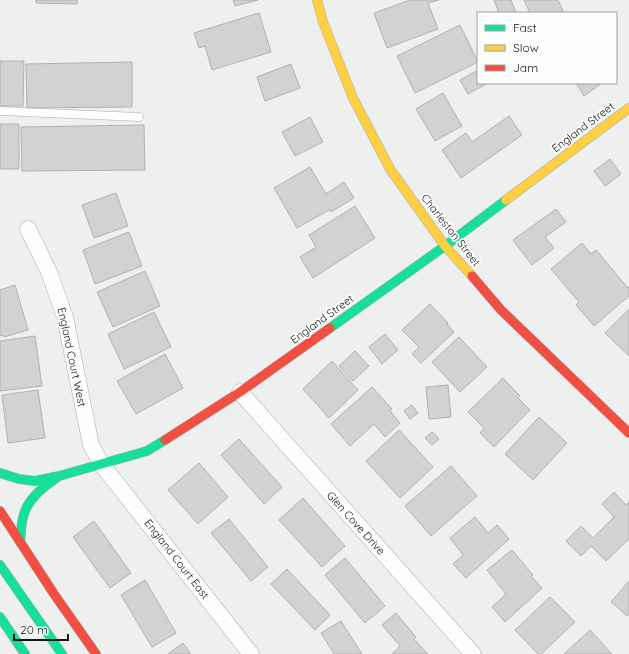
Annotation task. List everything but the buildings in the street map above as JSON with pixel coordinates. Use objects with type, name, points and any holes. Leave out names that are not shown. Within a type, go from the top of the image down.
[{"type":"street","name":"Charleston Street","points":[[317,0],[323,22],[353,98],[390,169],[445,246],[501,310],[629,433]]},
{"type":"street","name":"England Street","points":[[0,473],[19,480],[35,481],[102,465],[147,451],[240,392],[445,246],[629,108]]},
{"type":"street","name":"England Court West","points":[[28,229],[50,272],[66,317],[91,445],[102,465]]},
{"type":"street","name":"Glen Cove Drive","points":[[240,392],[473,654]]},
{"type":"street","name":"England Court East","points":[[102,465],[251,654]]},
{"type":"street","points":[[20,542],[22,522],[26,509],[37,493],[59,476]]},
{"type":"street","points":[[0,511],[54,594],[96,654]]},
{"type":"street","points":[[0,565],[62,654]]},
{"type":"street","points":[[0,617],[25,654]]},
{"type":"lane","points":[[0,111],[139,117]]},
{"type":"traffic: fast","points":[[330,328],[445,246],[506,200]]},
{"type":"traffic: fast","points":[[0,473],[19,479],[35,481],[59,476],[147,451],[165,440]]},
{"type":"traffic: fast","points":[[20,542],[23,517],[26,508],[38,492],[59,476]]},
{"type":"traffic: fast","points":[[0,565],[62,654]]},
{"type":"traffic: fast","points":[[0,617],[25,654]]},
{"type":"traffic: slow","points":[[317,0],[323,22],[353,98],[390,169],[445,246],[472,276]]},
{"type":"traffic: slow","points":[[506,200],[629,108]]},
{"type":"traffic: jam","points":[[472,276],[501,310],[629,433]]},
{"type":"traffic: jam","points":[[165,440],[240,392],[330,328]]},
{"type":"traffic: jam","points":[[0,511],[54,594],[96,654]]}]
